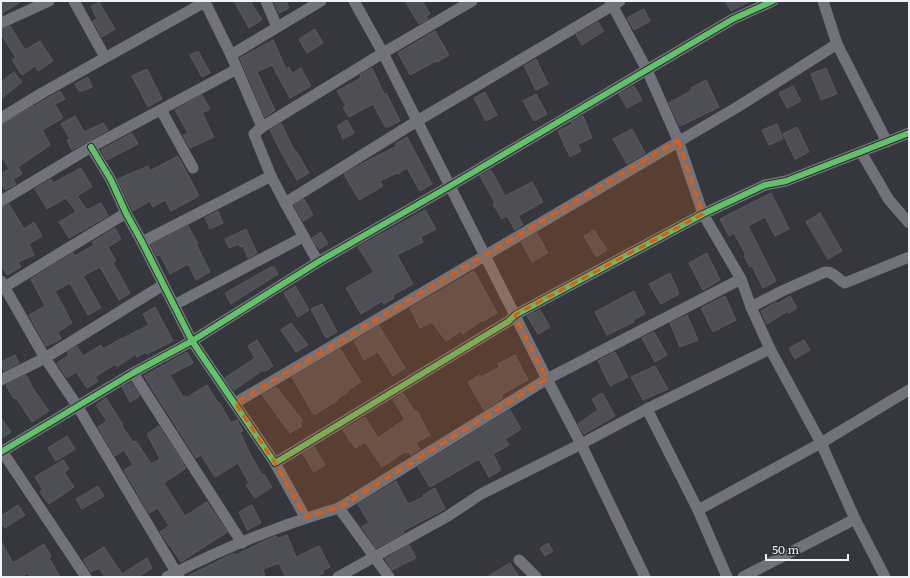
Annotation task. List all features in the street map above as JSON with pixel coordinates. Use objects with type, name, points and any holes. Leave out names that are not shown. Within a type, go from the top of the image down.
[{"type":"street","points":[[1,23],[32,4],[49,1]]},
{"type":"street","points":[[74,1],[105,57]]},
{"type":"street","points":[[266,1],[277,27]]},
{"type":"street","points":[[231,55],[321,1]]},
{"type":"street","points":[[354,1],[383,53],[581,444],[645,577]]},
{"type":"street","points":[[318,262],[271,176],[254,134],[383,53],[472,1]]},
{"type":"street","points":[[86,577],[1,452],[134,373],[192,341],[318,262],[733,19],[773,1]]},
{"type":"street","points":[[823,1],[837,44],[886,142]]},
{"type":"street","points":[[1,118],[105,57],[205,2],[231,55],[262,128]]},
{"type":"street","points":[[285,203],[614,2],[647,70],[678,140],[703,214],[741,279],[750,307],[770,349],[821,443],[855,519],[885,577]]},
{"type":"street","points":[[235,403],[678,140],[739,106],[837,44]]},
{"type":"street","points":[[1,201],[91,147],[237,69]]},
{"type":"street","points":[[161,110],[193,168]]},
{"type":"street","points":[[276,463],[508,321],[515,315],[703,214],[765,185],[786,181],[909,133]]},
{"type":"street","points":[[91,147],[111,180],[126,213],[192,341],[276,463],[305,517]]},
{"type":"street","points":[[861,152],[890,200],[909,224]]},
{"type":"street","points":[[142,242],[271,176]]},
{"type":"street","points":[[126,213],[2,285],[45,358],[78,407],[174,575],[242,543],[305,517],[339,508],[547,378],[741,279]]},
{"type":"street","points":[[174,305],[303,237]]},
{"type":"street","points":[[750,307],[782,290],[825,272],[831,272],[845,283],[909,257]]},
{"type":"street","points":[[1,380],[45,358],[164,285]]},
{"type":"street","points":[[338,577],[448,516],[481,494],[647,409],[770,349]]},
{"type":"street","points":[[134,373],[242,543]]},
{"type":"street","points":[[698,510],[821,443],[909,390]]},
{"type":"street","points":[[647,409],[698,510],[727,577]]},
{"type":"street","points":[[339,508],[389,577]]},
{"type":"street","points":[[743,577],[855,519]]},
{"type":"street","points":[[519,560],[536,577]]},
{"type":"highlighted area","points":[[678,140],[703,214],[515,315],[547,379],[339,508],[305,517],[275,463],[235,403]]},
{"type":"building","points":[[1,1],[22,1],[1,15]]},
{"type":"building","points":[[234,1],[250,1],[262,20],[249,28]]},
{"type":"building","points":[[274,1],[286,1],[289,8],[279,13]]},
{"type":"building","points":[[405,1],[422,1],[430,14],[426,16],[428,19],[419,24]]},
{"type":"building","points":[[725,1],[751,1],[731,11]]},
{"type":"building","points":[[99,2],[115,29],[102,37],[93,21],[97,19],[91,6]]},
{"type":"building","points":[[644,9],[650,21],[634,30],[627,18]]},
{"type":"building","points":[[598,22],[604,31],[582,45],[576,35]]},
{"type":"building","points":[[10,26],[25,50],[40,41],[53,61],[38,71],[35,66],[22,75],[12,60],[16,58],[1,34],[1,30]]},
{"type":"building","points":[[315,29],[323,43],[307,53],[299,39]]},
{"type":"building","points":[[435,31],[449,55],[410,75],[398,53]]},
{"type":"building","points":[[273,40],[286,69],[289,67],[292,73],[301,68],[311,86],[290,98],[272,65],[257,72],[275,110],[265,117],[240,58]]},
{"type":"building","points":[[198,51],[210,73],[202,77],[190,55]]},
{"type":"building","points":[[536,59],[548,84],[536,90],[524,66]]},
{"type":"building","points":[[372,68],[384,94],[386,93],[400,121],[386,128],[373,104],[349,117],[343,108],[346,106],[337,91],[361,78],[360,75]]},
{"type":"building","points":[[826,68],[837,94],[821,100],[811,74]]},
{"type":"building","points":[[147,69],[162,99],[148,107],[132,76]]},
{"type":"building","points":[[14,72],[22,82],[1,99],[1,82]]},
{"type":"building","points":[[88,77],[92,87],[79,91],[75,84]]},
{"type":"building","points":[[706,80],[719,107],[680,126],[669,103]]},
{"type":"building","points":[[634,86],[642,100],[627,108],[619,94]]},
{"type":"building","points":[[793,86],[801,101],[787,108],[779,93]]},
{"type":"building","points":[[60,91],[65,99],[55,104],[63,118],[42,130],[50,145],[18,167],[22,174],[13,179],[16,184],[5,190],[1,183],[1,174],[9,169],[1,155],[1,125]]},
{"type":"building","points":[[485,92],[497,115],[486,121],[474,98]]},
{"type":"building","points":[[536,94],[547,114],[534,121],[523,101]]},
{"type":"building","points":[[202,95],[210,109],[202,113],[214,137],[190,148],[183,135],[188,133],[175,110]]},
{"type":"building","points":[[75,116],[84,132],[103,123],[108,130],[72,150],[67,140],[70,139],[61,124]]},
{"type":"building","points":[[583,116],[592,138],[578,144],[581,151],[570,157],[558,131],[572,124],[571,122]]},
{"type":"building","points":[[347,120],[354,133],[343,139],[337,126]]},
{"type":"building","points":[[281,123],[295,152],[296,151],[309,173],[297,180],[270,130]]},
{"type":"building","points":[[777,124],[783,139],[769,145],[762,130]]},
{"type":"building","points":[[797,127],[809,152],[795,159],[783,134]]},
{"type":"building","points":[[632,129],[645,153],[627,164],[613,139]]},
{"type":"building","points":[[132,133],[138,144],[107,160],[101,150]]},
{"type":"building","points":[[407,137],[432,184],[420,191],[407,168],[398,174],[397,173],[380,181],[383,186],[359,200],[344,174],[397,146],[395,144]]},
{"type":"building","points":[[178,156],[199,196],[171,211],[165,200],[153,207],[150,201],[133,211],[118,179],[148,166],[150,171]]},
{"type":"building","points":[[81,168],[92,187],[77,196],[87,210],[101,203],[108,216],[69,238],[59,222],[76,212],[66,198],[47,209],[35,189],[51,179],[53,183]]},
{"type":"building","points":[[491,170],[505,196],[532,182],[543,202],[518,216],[523,225],[515,230],[507,216],[502,219],[480,176]]},
{"type":"building","points":[[771,193],[789,229],[775,236],[765,217],[748,226],[776,281],[763,288],[752,266],[750,267],[744,256],[746,255],[734,233],[729,236],[720,219]]},
{"type":"building","points":[[304,199],[313,215],[303,221],[294,205]]},
{"type":"building","points":[[9,204],[24,229],[34,222],[42,236],[29,244],[34,255],[18,262],[21,267],[7,275],[1,265],[1,208]]},
{"type":"building","points":[[425,210],[436,229],[421,237],[423,242],[397,255],[413,284],[393,295],[394,298],[384,304],[382,301],[361,314],[346,288],[374,272],[358,247]]},
{"type":"building","points":[[218,211],[223,223],[210,229],[205,218]]},
{"type":"building","points":[[820,213],[842,251],[828,259],[806,222]]},
{"type":"building","points":[[188,226],[198,244],[196,244],[210,272],[196,280],[188,264],[170,274],[160,255],[157,256],[151,245]]},
{"type":"building","points":[[115,228],[121,239],[108,247],[116,261],[113,263],[130,293],[119,300],[100,267],[83,276],[101,308],[88,315],[70,283],[55,291],[72,323],[58,332],[61,339],[46,346],[29,315],[45,306],[31,279],[73,253],[75,256],[94,245],[92,242]]},
{"type":"building","points":[[246,229],[257,253],[248,258],[243,246],[240,247],[239,244],[229,248],[225,239]]},
{"type":"building","points":[[594,230],[607,250],[596,257],[584,236]]},
{"type":"building","points":[[321,232],[328,244],[319,249],[312,238]]},
{"type":"building","points":[[537,233],[548,253],[532,262],[521,242]]},
{"type":"building","points":[[707,253],[720,280],[703,290],[689,263]]},
{"type":"building","points":[[271,267],[274,267],[278,274],[231,304],[225,293]]},
{"type":"building","points":[[474,271],[497,313],[483,321],[482,320],[463,334],[461,331],[446,341],[432,322],[420,328],[410,308]]},
{"type":"building","points":[[670,273],[679,294],[661,304],[649,284]]},
{"type":"building","points":[[295,286],[309,310],[298,317],[284,293]]},
{"type":"building","points":[[634,291],[645,314],[633,320],[634,322],[607,335],[595,312]]},
{"type":"building","points":[[725,296],[736,320],[713,332],[701,308]]},
{"type":"building","points":[[790,296],[797,308],[789,313],[788,311],[767,324],[761,311]]},
{"type":"building","points":[[322,304],[337,332],[326,338],[311,309]]},
{"type":"building","points":[[155,307],[173,341],[147,354],[146,352],[137,357],[136,354],[117,367],[115,364],[95,377],[98,381],[87,388],[76,372],[67,378],[57,363],[69,355],[67,352],[77,346],[83,356],[101,345],[103,349],[149,325],[143,314]]},
{"type":"building","points":[[540,310],[550,327],[538,334],[527,316]]},
{"type":"building","points":[[687,315],[698,340],[680,347],[670,323]]},
{"type":"building","points":[[291,323],[308,345],[296,352],[281,330]]},
{"type":"building","points":[[379,326],[405,368],[393,376],[378,352],[364,360],[354,341]]},
{"type":"building","points":[[654,332],[667,355],[655,362],[642,338]]},
{"type":"building","points":[[257,340],[273,366],[264,372],[263,370],[234,390],[225,378],[255,358],[248,346]]},
{"type":"building","points":[[804,340],[810,350],[795,359],[789,348]]},
{"type":"building","points":[[340,349],[361,382],[347,391],[348,392],[337,399],[338,400],[314,415],[292,377]]},
{"type":"building","points":[[187,352],[193,363],[170,375],[183,397],[185,396],[186,398],[207,385],[231,423],[237,420],[243,431],[240,432],[249,452],[262,475],[264,474],[272,487],[255,498],[246,485],[249,483],[238,463],[215,477],[201,455],[196,458],[144,376]]},
{"type":"building","points":[[615,352],[628,377],[610,386],[598,361]]},
{"type":"building","points":[[15,355],[19,363],[4,371],[1,362]]},
{"type":"building","points":[[515,355],[528,380],[506,392],[501,396],[503,398],[484,410],[468,382],[480,375],[481,377],[500,367],[498,364]]},
{"type":"building","points":[[655,366],[668,389],[643,400],[631,377]]},
{"type":"building","points":[[26,375],[32,387],[49,411],[32,422],[16,398],[14,399],[6,385]]},
{"type":"building","points":[[131,383],[140,396],[130,402],[122,387]]},
{"type":"building","points":[[276,387],[303,421],[300,423],[302,426],[290,433],[262,395]]},
{"type":"building","points":[[403,393],[415,412],[417,411],[430,435],[416,443],[420,449],[411,455],[406,451],[382,467],[365,442],[355,448],[343,430],[365,417],[378,438],[405,419],[393,400]]},
{"type":"building","points":[[602,393],[615,416],[584,434],[578,424],[598,410],[592,399]]},
{"type":"building","points":[[106,398],[123,425],[122,426],[133,442],[136,441],[151,464],[160,459],[147,434],[159,426],[186,468],[164,483],[185,516],[207,502],[227,532],[181,562],[160,532],[169,526],[158,508],[149,513],[124,470],[133,465],[124,450],[115,456],[98,427],[107,421],[96,405]]},
{"type":"building","points":[[510,410],[521,429],[505,439],[509,445],[493,454],[501,470],[489,477],[479,459],[430,487],[418,467]]},
{"type":"building","points":[[1,418],[11,432],[1,439]]},
{"type":"building","points":[[67,436],[75,449],[56,461],[48,448]]},
{"type":"building","points":[[314,447],[325,465],[314,472],[303,454]]},
{"type":"building","points":[[63,460],[69,469],[64,472],[74,487],[49,504],[40,492],[43,490],[35,477]]},
{"type":"building","points":[[396,481],[408,504],[424,497],[423,495],[435,488],[445,509],[403,531],[404,533],[376,548],[362,527],[369,523],[358,504]]},
{"type":"building","points":[[98,486],[104,496],[82,509],[76,499]]},
{"type":"building","points":[[18,505],[25,515],[5,528],[1,522],[1,516]]},
{"type":"building","points":[[252,505],[261,523],[247,530],[239,512]]},
{"type":"building","points":[[287,535],[296,557],[319,546],[330,567],[322,571],[324,573],[316,577],[286,577],[279,563],[263,569],[265,577],[186,577],[234,553],[236,555],[276,536],[277,539]]},
{"type":"building","points":[[1,541],[13,563],[44,544],[51,556],[49,558],[60,577],[30,577],[28,573],[21,577],[1,577]]},
{"type":"building","points":[[548,543],[553,551],[545,556],[540,548]]},
{"type":"building","points":[[409,545],[416,558],[392,570],[385,559]]},
{"type":"building","points":[[104,547],[122,574],[147,558],[152,568],[138,577],[105,577],[99,568],[91,572],[83,560]]},
{"type":"building","points":[[510,563],[519,577],[487,577]]},
{"type":"cycle path","points":[[1,452],[133,373],[192,341],[318,262],[733,19],[773,1]]},
{"type":"cycle path","points":[[91,147],[111,180],[126,213],[192,341],[275,463],[509,321],[515,315],[703,214],[765,185],[786,181],[909,133]]}]
